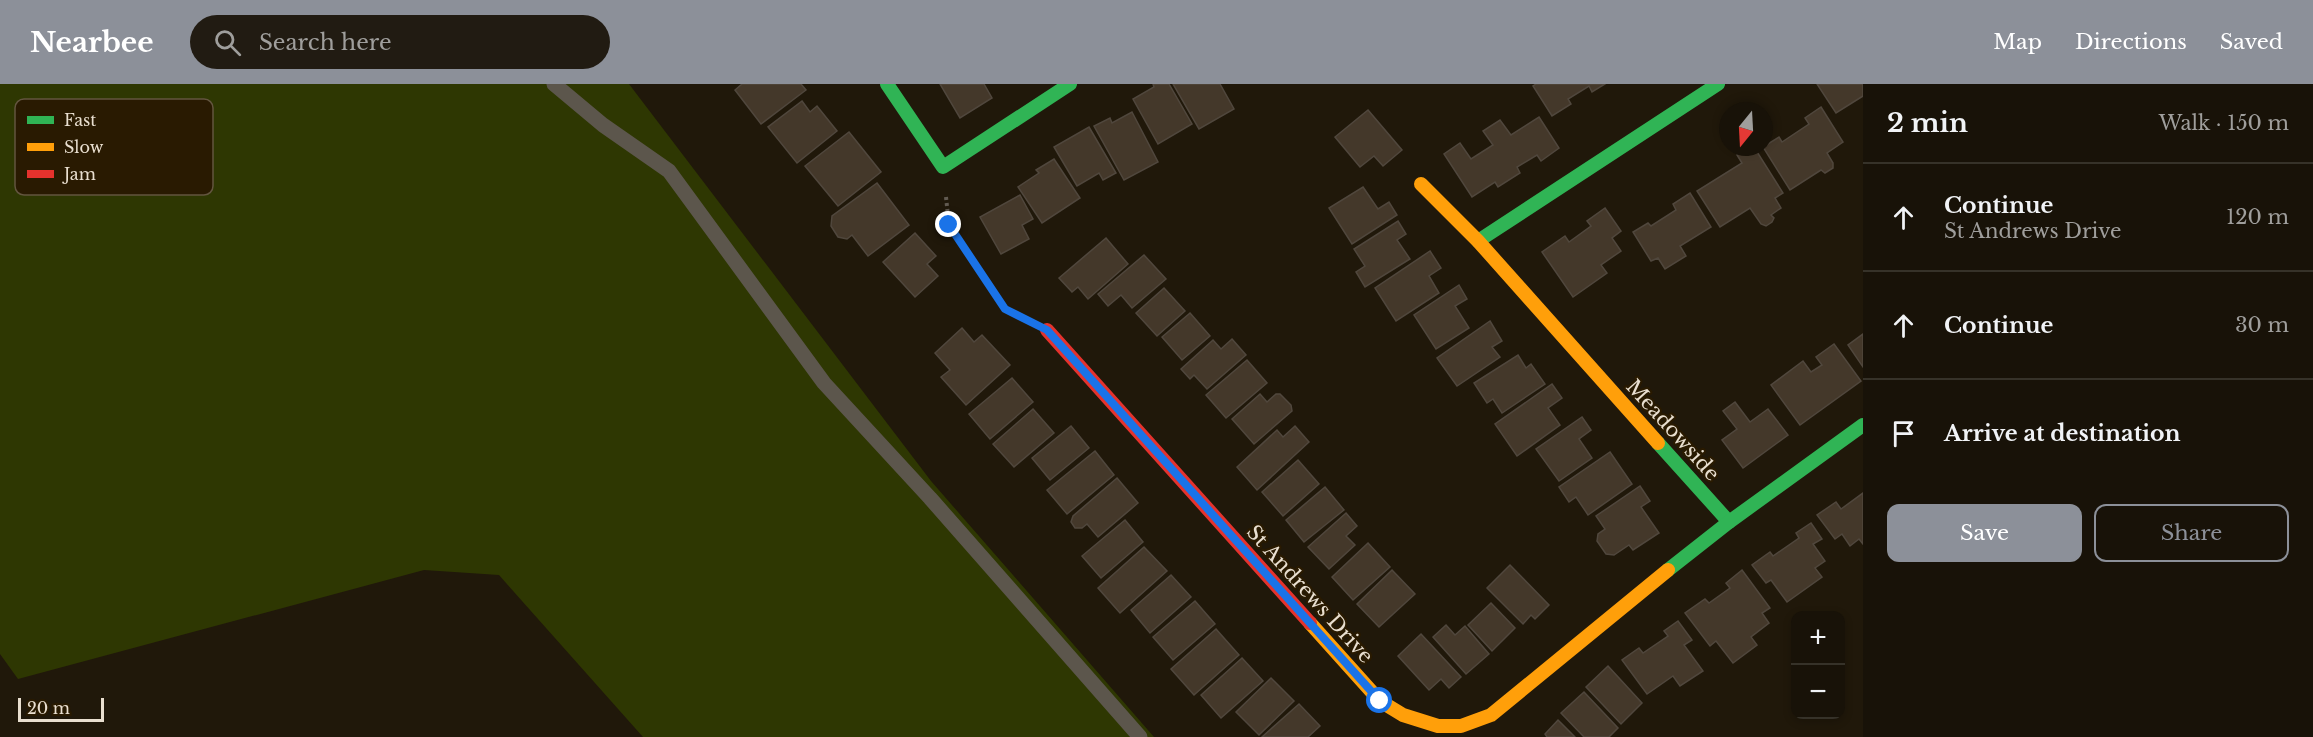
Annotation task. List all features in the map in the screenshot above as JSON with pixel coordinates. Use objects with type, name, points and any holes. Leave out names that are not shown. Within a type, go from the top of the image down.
[{"type":"street","points":[[887,84],[943,167],[1070,84]]},
{"type":"street","points":[[1478,241],[1718,84]]},
{"type":"street","name":"Meadowside","points":[[1421,184],[1478,241],[1729,522]]},
{"type":"street","name":"St Andrews Drive","points":[[1047,330],[1380,701],[1403,715],[1438,726],[1461,726],[1491,715],[1574,645],[1729,522]]},
{"type":"street","points":[[1729,522],[1863,425]]},
{"type":"lane","points":[[554,84],[603,125],[669,171],[824,383],[930,498],[1140,737]]},
{"type":"path","points":[[943,167],[949,225],[1005,309],[1047,330]]},
{"type":"green space","points":[[0,84],[629,84],[931,481],[1154,737],[643,737],[499,575],[424,570],[18,679],[0,654]]},
{"type":"building","points":[[742,84],[801,84],[806,90],[761,124],[735,90]]},
{"type":"building","points":[[940,84],[984,84],[992,98],[960,118]]},
{"type":"building","points":[[1153,84],[1169,84],[1192,124],[1158,144],[1133,99],[1154,87]]},
{"type":"building","points":[[1173,84],[1220,84],[1234,109],[1199,129]]},
{"type":"building","points":[[1536,84],[1605,84],[1592,92],[1589,86],[1568,99],[1571,104],[1552,116],[1533,86]]},
{"type":"building","points":[[1817,84],[1863,84],[1863,96],[1836,113]]},
{"type":"building","points":[[802,101],[810,112],[817,106],[837,131],[797,163],[768,127]]},
{"type":"building","points":[[1821,107],[1843,142],[1827,153],[1833,163],[1833,168],[1825,173],[1821,170],[1790,190],[1769,156],[1773,156],[1773,141],[1779,137],[1782,142],[1809,124],[1805,118]]},
{"type":"building","points":[[1368,110],[1402,150],[1383,166],[1374,156],[1360,167],[1335,137]]},
{"type":"building","points":[[1132,112],[1158,162],[1124,180],[1094,126],[1110,118],[1112,123]]},
{"type":"building","points":[[1539,117],[1559,148],[1541,161],[1537,155],[1517,167],[1520,173],[1498,187],[1495,182],[1472,197],[1444,154],[1460,143],[1471,159],[1493,145],[1483,131],[1500,120],[1511,135]]},
{"type":"building","points":[[1089,127],[1116,173],[1103,180],[1099,173],[1077,186],[1054,147]]},
{"type":"building","points":[[849,132],[881,172],[838,206],[805,166]]},
{"type":"building","points":[[1738,156],[1760,156],[1783,193],[1775,198],[1781,208],[1771,215],[1774,218],[1766,226],[1761,224],[1750,208],[1720,227],[1697,191],[1742,163]]},
{"type":"building","points":[[1054,159],[1080,198],[1042,223],[1018,187],[1039,173],[1036,170]]},
{"type":"building","points":[[877,183],[909,225],[868,256],[852,235],[847,239],[838,237],[831,226],[832,216]]},
{"type":"building","points":[[1363,187],[1378,209],[1389,202],[1397,215],[1352,244],[1329,208]]},
{"type":"building","points":[[1690,193],[1711,227],[1680,246],[1686,256],[1665,269],[1658,258],[1651,261],[1633,232],[1648,223],[1651,226],[1676,210],[1673,204]]},
{"type":"building","points":[[1020,195],[1033,219],[1022,225],[1029,239],[1001,254],[980,217]]},
{"type":"building","points":[[1605,208],[1621,231],[1612,238],[1621,251],[1601,265],[1607,273],[1573,297],[1542,252],[1565,236],[1569,242],[1591,226],[1587,221]]},
{"type":"building","points":[[1398,221],[1406,234],[1397,240],[1410,259],[1365,287],[1356,272],[1365,266],[1354,249]]},
{"type":"building","points":[[915,233],[936,256],[927,264],[938,276],[915,297],[883,262]]},
{"type":"building","points":[[1106,238],[1128,264],[1088,299],[1078,287],[1072,292],[1059,278]]},
{"type":"building","points":[[1430,251],[1441,268],[1429,276],[1439,293],[1396,321],[1375,288]]},
{"type":"building","points":[[1144,255],[1166,279],[1132,308],[1121,295],[1108,306],[1098,294]]},
{"type":"building","points":[[1459,285],[1467,299],[1455,306],[1469,328],[1436,349],[1414,315]]},
{"type":"building","points":[[1164,288],[1185,311],[1157,336],[1136,313]]},
{"type":"building","points":[[1190,313],[1210,336],[1182,360],[1162,337]]},
{"type":"building","points":[[1490,321],[1502,341],[1492,347],[1500,357],[1457,386],[1437,358]]},
{"type":"building","points":[[962,328],[974,342],[982,335],[1010,365],[966,405],[941,377],[950,370],[935,353]]},
{"type":"building","points":[[1863,334],[1863,367],[1848,345]]},
{"type":"building","points":[[1232,339],[1246,355],[1207,389],[1194,375],[1190,379],[1181,369],[1213,340],[1221,349]]},
{"type":"building","points":[[1834,344],[1861,381],[1800,425],[1771,385],[1803,361],[1811,372],[1822,365],[1816,357]]},
{"type":"building","points":[[1518,355],[1526,368],[1531,364],[1545,384],[1502,413],[1493,399],[1487,403],[1474,383]]},
{"type":"building","points":[[1247,360],[1267,383],[1226,418],[1206,395]]},
{"type":"building","points":[[1012,378],[1033,402],[990,439],[969,414]]},
{"type":"building","points":[[1552,384],[1562,398],[1548,408],[1560,425],[1517,456],[1495,424]]},
{"type":"building","points":[[1260,394],[1267,402],[1276,394],[1280,394],[1291,405],[1292,411],[1254,444],[1232,419]]},
{"type":"building","points":[[1735,402],[1750,422],[1768,409],[1788,435],[1743,468],[1722,440],[1737,429],[1723,411]]},
{"type":"building","points":[[1033,409],[1054,433],[1014,467],[993,444]]},
{"type":"building","points":[[1582,417],[1591,430],[1579,439],[1592,458],[1559,481],[1536,449]]},
{"type":"building","points":[[1071,426],[1089,448],[1050,480],[1032,458]]},
{"type":"building","points":[[1295,426],[1309,442],[1257,490],[1237,467],[1277,430],[1283,437]]},
{"type":"building","points":[[1095,451],[1114,475],[1067,514],[1047,490]]},
{"type":"building","points":[[1610,452],[1632,484],[1588,515],[1576,497],[1569,502],[1559,487]]},
{"type":"building","points":[[1298,460],[1319,484],[1283,516],[1262,492]]},
{"type":"building","points":[[1117,478],[1138,503],[1098,537],[1087,524],[1082,528],[1075,528],[1071,522],[1073,516]]},
{"type":"building","points":[[1640,486],[1650,501],[1641,507],[1659,533],[1633,550],[1629,545],[1614,555],[1606,554],[1597,541],[1598,534],[1605,529],[1596,516]]},
{"type":"building","points":[[1325,487],[1344,510],[1304,542],[1286,520]]},
{"type":"building","points":[[1863,493],[1863,544],[1859,539],[1850,546],[1842,534],[1835,539],[1817,515],[1836,502],[1841,509]]},
{"type":"building","points":[[1346,513],[1357,526],[1346,536],[1355,545],[1329,569],[1308,547]]},
{"type":"building","points":[[1125,520],[1143,542],[1101,578],[1082,556]]},
{"type":"building","points":[[1811,523],[1822,539],[1813,544],[1825,561],[1815,568],[1822,577],[1787,602],[1771,580],[1766,583],[1752,565],[1770,552],[1773,556],[1799,538],[1796,533]]},
{"type":"building","points":[[1368,543],[1390,567],[1353,600],[1332,577]]},
{"type":"building","points":[[1144,547],[1167,571],[1120,613],[1098,588]]},
{"type":"building","points":[[1510,565],[1549,605],[1535,619],[1531,615],[1523,624],[1487,588]]},
{"type":"building","points":[[1392,570],[1415,594],[1379,627],[1357,604]]},
{"type":"building","points":[[1742,570],[1770,608],[1762,613],[1769,623],[1751,637],[1757,645],[1733,663],[1716,641],[1710,646],[1685,613],[1705,599],[1709,603],[1730,588],[1726,583]]},
{"type":"building","points":[[1171,575],[1191,597],[1150,633],[1131,610]]},
{"type":"building","points":[[1195,601],[1215,624],[1173,660],[1153,637]]},
{"type":"building","points":[[1491,603],[1515,628],[1492,651],[1468,625]]},
{"type":"building","points":[[1678,621],[1692,640],[1684,645],[1703,671],[1680,686],[1673,676],[1647,694],[1622,660],[1639,648],[1643,653],[1668,636],[1664,631]]},
{"type":"building","points":[[1446,625],[1455,635],[1465,626],[1489,654],[1466,674],[1433,637]]},
{"type":"building","points":[[1216,629],[1239,655],[1194,695],[1171,669]]},
{"type":"building","points":[[1421,634],[1461,677],[1449,688],[1441,679],[1429,690],[1398,656]]},
{"type":"building","points":[[1242,658],[1263,681],[1221,718],[1201,695]]},
{"type":"building","points":[[1608,666],[1642,703],[1621,724],[1586,687]]},
{"type":"building","points":[[1271,678],[1294,701],[1259,735],[1236,712]]},
{"type":"building","points":[[1584,692],[1618,728],[1609,737],[1584,737],[1561,713]]},
{"type":"building","points":[[1299,704],[1320,726],[1308,737],[1262,737]]},
{"type":"building","points":[[1558,720],[1575,737],[1547,737],[1545,734]]},
{"type":"traffic: fast","points":[[887,84],[943,167],[1070,84]]},
{"type":"traffic: fast","points":[[1478,241],[1718,84]]},
{"type":"traffic: fast","points":[[1668,570],[1729,522],[1863,425]]},
{"type":"traffic: fast","points":[[1658,443],[1729,522]]},
{"type":"traffic: slow","points":[[1421,184],[1478,241],[1658,443]]},
{"type":"traffic: slow","points":[[1310,623],[1380,701],[1403,715],[1438,726],[1461,726],[1491,715],[1668,570]]},
{"type":"traffic: jam","points":[[1047,330],[1310,623]]},
{"type":"route","points":[[949,225],[1005,309],[1047,330],[1380,701]]}]
